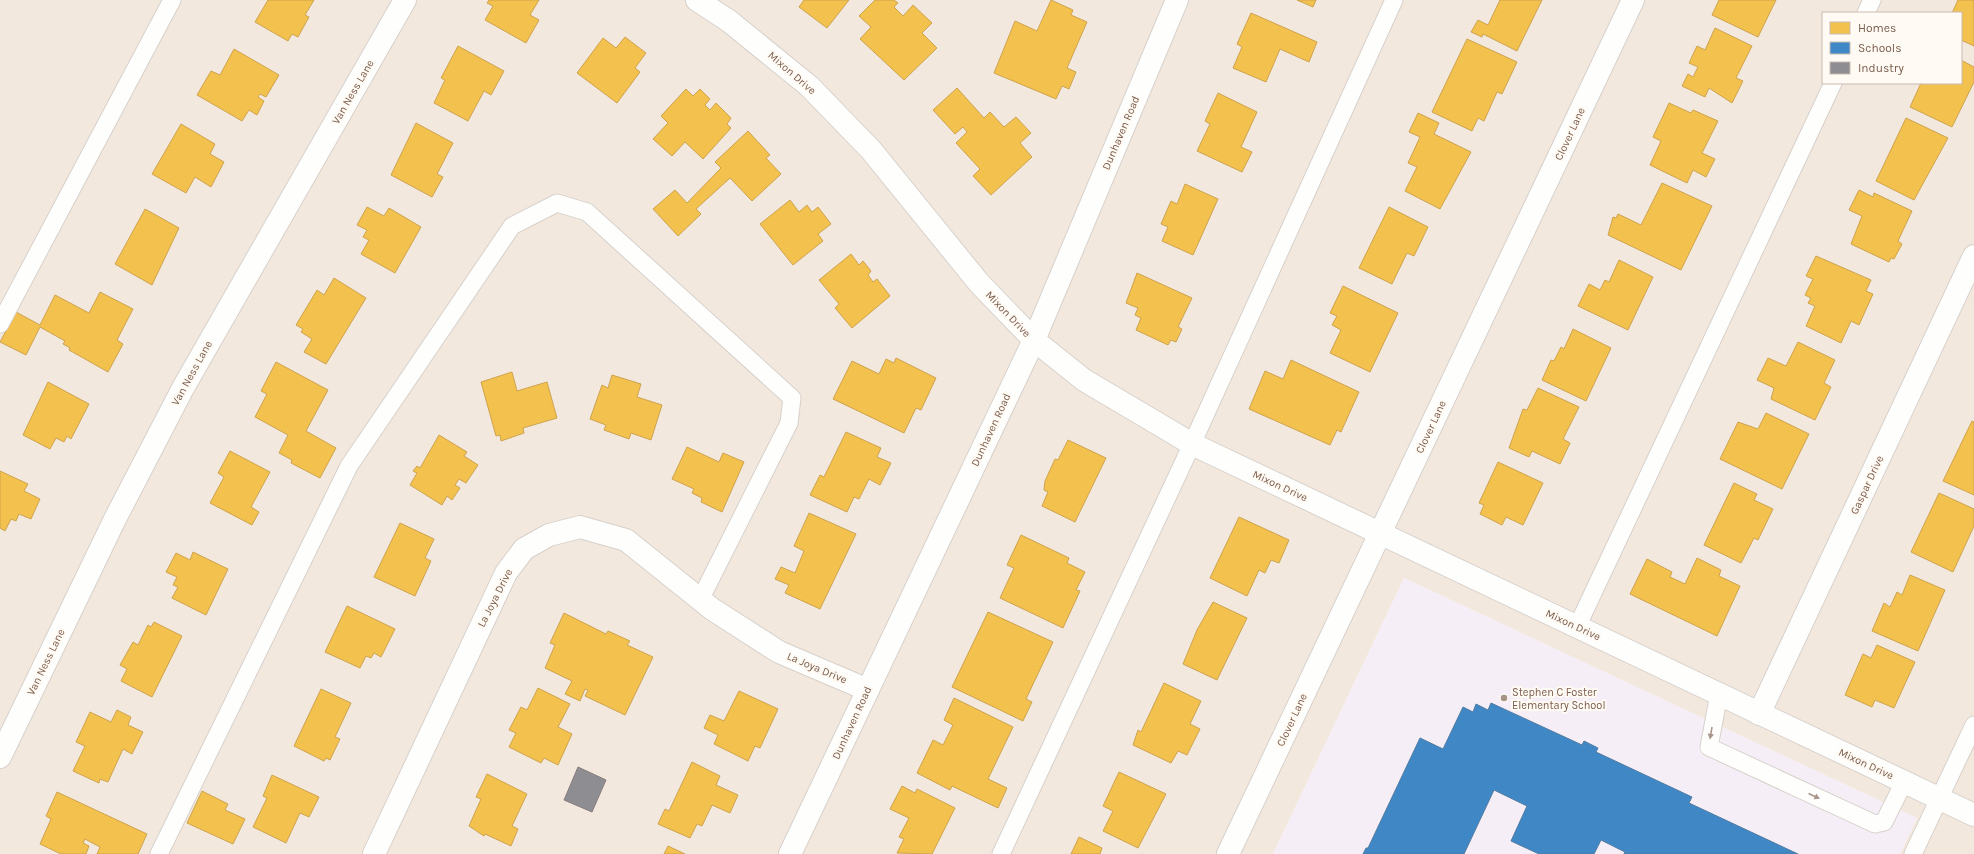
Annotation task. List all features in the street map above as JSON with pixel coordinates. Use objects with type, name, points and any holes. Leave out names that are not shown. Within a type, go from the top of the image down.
[{"type":"street","name":"Van Ness Lane","points":[[0,757],[115,519],[183,388],[405,0]]},
{"type":"street","name":"Mixon Drive","points":[[698,0],[729,21],[809,86],[871,150],[979,283],[1034,340],[1084,380],[1192,444],[1974,815]]},
{"type":"street","name":"Dunhaven Road","points":[[790,854],[1034,340],[1177,0]]},
{"type":"street","name":"Clover Lane","points":[[1228,854],[1633,0]]},
{"type":"street","name":"Gaspar Drive","points":[[1759,714],[1974,256]]},
{"type":"street","name":"La Joya Drive","points":[[374,854],[506,573],[524,549],[549,535],[580,527],[626,540],[700,600],[779,652],[868,690]]},
{"type":"lane","points":[[158,0],[164,16]]},
{"type":"lane","points":[[0,324],[172,0]]},
{"type":"lane","points":[[1001,854],[1192,444],[1394,0]]},
{"type":"lane","points":[[1866,12],[1872,0]]},
{"type":"lane","points":[[1577,627],[1833,84]]},
{"type":"lane","points":[[159,854],[349,466],[512,226],[557,203],[587,212],[792,398],[789,422],[700,600]]},
{"type":"lane","points":[[1719,694],[1709,747],[1875,824],[1884,822],[1904,782]]},
{"type":"lane","points":[[1913,854],[1974,725]]},
{"type":"shaded area","points":[[0,0],[1974,0],[1974,854],[1900,854],[1917,818],[1404,578],[1273,854],[0,854]]},
{"type":"shaded area","name":"Stephen C Foster Elementary School","points":[[1404,578],[1917,818],[1900,854],[1273,854]]},
{"type":"building: Homes","points":[[268,0],[314,0],[305,15],[309,17],[298,37],[292,34],[288,41],[255,22]]},
{"type":"building: Homes","points":[[489,0],[539,0],[530,15],[539,20],[526,43],[485,20],[493,6],[487,3]]},
{"type":"building: Homes","points":[[804,0],[849,0],[827,28],[799,7]]},
{"type":"building: Homes","points":[[875,0],[894,0],[898,3],[894,7],[903,16],[913,5],[932,23],[922,33],[937,48],[904,80],[860,39],[871,27],[859,16]]},
{"type":"building: Homes","points":[[1051,0],[1073,10],[1071,15],[1087,22],[1067,68],[1076,72],[1069,89],[1062,86],[1056,99],[994,73],[1015,21],[1037,31]]},
{"type":"building: Homes","points":[[1297,0],[1316,0],[1313,7]]},
{"type":"building: Homes","points":[[1500,0],[1542,0],[1517,51],[1483,34],[1482,37],[1471,32],[1478,20],[1488,25]]},
{"type":"building: Homes","points":[[1719,0],[1776,0],[1758,37],[1712,15]]},
{"type":"building: Homes","points":[[1958,0],[1974,0],[1974,46],[1962,40],[1962,12],[1952,12]]},
{"type":"building: Homes","points":[[1251,13],[1317,42],[1309,62],[1280,49],[1266,82],[1233,68],[1242,47],[1237,44]]},
{"type":"building: Homes","points":[[1715,28],[1752,46],[1736,78],[1743,81],[1732,103],[1709,88],[1705,97],[1682,86],[1688,74],[1693,77],[1698,67],[1689,63],[1697,46],[1705,50]]},
{"type":"building: Homes","points":[[625,37],[646,53],[635,68],[640,72],[617,103],[577,73],[603,38],[616,48]]},
{"type":"building: Homes","points":[[1467,39],[1517,62],[1502,94],[1497,92],[1484,121],[1478,118],[1472,131],[1432,112]]},
{"type":"building: Homes","points":[[458,46],[504,71],[491,95],[484,91],[468,121],[434,103],[445,80],[441,78]]},
{"type":"building: Homes","points":[[234,49],[279,75],[266,97],[260,94],[258,97],[264,101],[257,115],[249,110],[242,121],[197,95],[211,71],[220,75]]},
{"type":"building: Homes","points":[[1962,61],[1974,67],[1974,82],[1952,127],[1910,107],[1921,84],[1962,84]]},
{"type":"building: Homes","points":[[957,88],[984,118],[990,112],[1004,127],[1016,117],[1031,133],[1020,143],[1032,157],[991,195],[973,176],[980,169],[956,143],[967,132],[963,127],[955,134],[933,110]]},
{"type":"building: Homes","points":[[686,89],[693,96],[700,89],[710,99],[705,105],[710,110],[716,103],[731,118],[727,124],[731,128],[703,159],[685,142],[672,156],[653,139],[668,123],[661,116]]},
{"type":"building: Homes","points":[[1218,93],[1257,112],[1241,147],[1252,152],[1242,172],[1197,151],[1210,124],[1205,121]]},
{"type":"building: Homes","points":[[1669,103],[1691,113],[1693,110],[1718,121],[1702,153],[1715,159],[1706,177],[1693,170],[1687,183],[1650,165],[1661,141],[1653,137]]},
{"type":"building: Homes","points":[[1418,113],[1439,123],[1434,134],[1471,152],[1440,209],[1405,191],[1417,167],[1408,163],[1420,137],[1409,132]]},
{"type":"building: Homes","points":[[1906,118],[1948,138],[1914,200],[1876,181]]},
{"type":"building: Homes","points":[[416,123],[453,143],[437,174],[443,177],[432,197],[391,175]]},
{"type":"building: Homes","points":[[181,124],[215,144],[210,154],[224,162],[211,187],[195,177],[186,193],[152,174]]},
{"type":"building: Homes","points":[[748,131],[770,155],[766,158],[781,174],[752,201],[730,178],[696,209],[701,214],[678,236],[653,209],[675,190],[687,203],[721,168],[715,162]]},
{"type":"building: Homes","points":[[1662,183],[1712,206],[1681,270],[1608,235],[1613,217],[1616,218],[1618,214],[1641,225]]},
{"type":"building: Homes","points":[[1185,184],[1218,199],[1193,255],[1162,241],[1168,227],[1161,224],[1171,201],[1177,204]]},
{"type":"building: Homes","points":[[1859,190],[1873,197],[1874,193],[1912,211],[1898,241],[1902,244],[1894,259],[1891,258],[1889,262],[1851,244],[1862,216],[1849,210]]},
{"type":"building: Homes","points":[[790,200],[799,212],[807,205],[812,212],[818,207],[831,224],[818,234],[823,241],[793,265],[760,224]]},
{"type":"building: Homes","points":[[367,207],[384,216],[389,208],[421,227],[395,273],[361,254],[369,240],[363,237],[367,230],[357,225]]},
{"type":"building: Homes","points":[[1389,207],[1428,227],[1414,256],[1407,253],[1392,284],[1359,268]]},
{"type":"building: Homes","points":[[145,209],[179,228],[152,285],[115,264]]},
{"type":"building: Homes","points":[[851,254],[859,265],[863,261],[871,271],[868,275],[873,282],[877,279],[890,296],[852,328],[835,308],[839,304],[819,280]]},
{"type":"building: Homes","points":[[1816,256],[1871,280],[1866,291],[1873,294],[1859,325],[1851,321],[1841,343],[1806,326],[1815,306],[1808,303],[1811,298],[1805,295],[1813,279],[1806,276]]},
{"type":"building: Homes","points":[[1619,260],[1653,277],[1628,330],[1578,306],[1589,284],[1600,290],[1605,280],[1609,282]]},
{"type":"building: Homes","points":[[1137,273],[1192,298],[1178,327],[1182,329],[1176,342],[1171,340],[1168,345],[1136,330],[1141,318],[1135,315],[1138,308],[1126,303]]},
{"type":"building: Homes","points":[[334,278],[366,298],[326,364],[304,352],[312,339],[301,332],[303,329],[296,325],[317,290],[324,295]]},
{"type":"building: Homes","points":[[1343,286],[1398,313],[1370,372],[1330,353],[1341,330],[1332,325],[1337,316],[1330,313]]},
{"type":"building: Homes","points":[[100,292],[133,309],[117,340],[123,344],[108,372],[69,350],[70,348],[63,344],[65,341],[40,327],[26,355],[0,342],[16,312],[40,325],[55,295],[89,313]]},
{"type":"building: Homes","points":[[1573,329],[1611,348],[1586,401],[1542,380],[1551,360],[1554,361],[1561,347],[1564,349]]},
{"type":"building: Homes","points":[[1798,342],[1835,360],[1824,383],[1831,387],[1815,420],[1771,399],[1774,388],[1757,380],[1768,358],[1786,366]]},
{"type":"building: Homes","points":[[896,358],[936,378],[921,410],[916,408],[904,433],[833,399],[852,361],[879,374],[886,359],[894,363]]},
{"type":"building: Homes","points":[[1291,360],[1359,392],[1341,432],[1337,430],[1330,445],[1249,409],[1265,371],[1283,379]]},
{"type":"building: Homes","points":[[276,362],[328,390],[306,431],[336,448],[320,478],[291,463],[292,460],[279,453],[288,435],[255,417],[267,394],[261,391]]},
{"type":"building: Homes","points":[[512,372],[517,391],[547,382],[557,418],[523,428],[524,433],[501,441],[500,435],[496,436],[481,382]]},
{"type":"building: Homes","points":[[612,375],[641,384],[637,397],[662,405],[651,440],[631,433],[629,439],[604,430],[606,425],[590,419],[602,385],[608,388]]},
{"type":"building: Homes","points":[[48,382],[89,404],[71,439],[67,436],[64,442],[56,438],[50,449],[23,435]]},
{"type":"building: Homes","points":[[1538,388],[1579,407],[1563,439],[1570,443],[1560,464],[1532,451],[1529,457],[1509,448],[1523,409],[1527,410]]},
{"type":"building: Homes","points":[[1766,413],[1809,434],[1782,489],[1720,459],[1738,422],[1758,429]]},
{"type":"building: Homes","points":[[1972,421],[1974,422],[1974,495],[1943,481]]},
{"type":"building: Homes","points":[[846,432],[881,448],[877,457],[891,463],[880,485],[869,479],[859,499],[854,497],[847,512],[810,495],[820,475],[824,477]]},
{"type":"building: Homes","points":[[439,435],[467,452],[464,456],[478,465],[466,483],[459,479],[455,485],[460,488],[452,500],[447,496],[442,505],[410,485],[417,473],[413,471],[417,466],[420,468]]},
{"type":"building: Homes","points":[[1068,440],[1106,458],[1075,522],[1042,506],[1048,492],[1044,490],[1045,481],[1055,459],[1058,460]]},
{"type":"building: Homes","points":[[687,447],[719,462],[723,453],[744,462],[722,512],[701,502],[702,498],[692,493],[694,489],[672,479]]},
{"type":"building: Homes","points":[[230,451],[270,472],[251,507],[259,512],[252,525],[210,503],[224,477],[218,473]]},
{"type":"building: Homes","points":[[1498,462],[1543,483],[1523,525],[1506,517],[1502,525],[1480,514],[1484,505],[1479,503]]},
{"type":"building: Homes","points":[[0,471],[28,484],[24,491],[40,499],[31,519],[19,514],[16,521],[11,519],[5,531],[0,528]]},
{"type":"building: Homes","points":[[1734,483],[1757,494],[1754,500],[1773,509],[1758,540],[1754,538],[1741,563],[1704,545]]},
{"type":"building: Homes","points":[[1939,493],[1974,509],[1974,526],[1953,572],[1911,552]]},
{"type":"building: Homes","points":[[809,513],[856,534],[820,609],[785,593],[789,585],[775,579],[781,567],[795,573],[804,551],[794,546]]},
{"type":"building: Homes","points":[[1239,517],[1289,540],[1279,563],[1271,560],[1265,573],[1259,570],[1247,596],[1210,578]]},
{"type":"building: Homes","points":[[400,523],[434,539],[425,558],[431,561],[415,596],[374,577]]},
{"type":"building: Homes","points":[[1021,535],[1069,558],[1067,563],[1085,572],[1076,590],[1080,591],[1063,628],[1000,598],[1014,568],[1007,565]]},
{"type":"building: Homes","points":[[193,552],[228,569],[206,615],[172,598],[178,587],[173,585],[177,577],[166,572],[176,553],[190,560]]},
{"type":"building: Homes","points":[[1697,558],[1721,570],[1719,576],[1740,586],[1717,636],[1630,594],[1647,559],[1672,572],[1670,577],[1685,584]]},
{"type":"building: Homes","points":[[1910,575],[1945,590],[1918,651],[1872,631],[1884,603],[1890,607],[1897,592],[1902,595]]},
{"type":"building: Homes","points":[[1213,602],[1247,618],[1217,680],[1183,664],[1197,630]]},
{"type":"building: Homes","points":[[347,606],[395,629],[381,657],[374,653],[371,658],[366,656],[360,668],[325,652]]},
{"type":"building: Homes","points":[[988,612],[1053,642],[1026,699],[1032,702],[1023,721],[952,687]]},
{"type":"building: Homes","points":[[564,613],[606,634],[608,631],[630,641],[627,645],[653,657],[625,715],[585,696],[588,690],[585,689],[580,701],[565,694],[572,681],[545,668],[555,645],[550,643]]},
{"type":"building: Homes","points":[[154,622],[182,636],[152,697],[121,681],[127,669],[120,665],[133,642],[138,645],[148,625],[151,627]]},
{"type":"building: Homes","points":[[1877,645],[1915,662],[1894,708],[1875,700],[1872,707],[1845,695],[1863,654],[1871,658]]},
{"type":"building: Homes","points":[[1164,683],[1201,701],[1190,724],[1200,729],[1187,755],[1178,751],[1171,763],[1133,745],[1138,730],[1141,732]]},
{"type":"building: Homes","points":[[538,688],[570,704],[558,727],[572,734],[558,765],[544,758],[541,763],[509,747],[516,733],[509,730],[521,707],[527,710]]},
{"type":"building: Homes","points":[[321,689],[351,703],[335,737],[340,739],[330,760],[326,758],[324,761],[294,746]]},
{"type":"building: Homes","points":[[739,691],[778,709],[760,748],[755,746],[748,761],[714,744],[718,735],[704,728],[710,715],[724,721]]},
{"type":"building: Homes","points":[[954,698],[1013,727],[988,779],[1007,788],[998,808],[952,786],[950,790],[917,773],[933,740],[943,745],[953,725],[944,720]]},
{"type":"building: Homes","points":[[117,710],[131,717],[128,725],[143,732],[132,754],[123,749],[108,782],[100,779],[99,783],[73,771],[85,746],[76,742],[90,712],[111,722]]},
{"type":"building: Homes","points":[[692,762],[720,776],[716,785],[738,795],[730,813],[712,805],[702,826],[697,824],[690,838],[658,824],[665,809],[669,811]]},
{"type":"building: Homes","points":[[1119,772],[1166,794],[1138,848],[1103,831],[1113,811],[1103,806]]},
{"type":"building: Homes","points":[[487,774],[527,794],[512,826],[518,829],[511,846],[485,834],[484,836],[469,826],[481,799],[476,797]]},
{"type":"building: Homes","points":[[272,775],[319,797],[309,817],[300,813],[286,843],[253,827],[267,798],[263,796]]},
{"type":"building: Homes","points":[[902,786],[915,793],[917,789],[955,808],[932,854],[897,853],[904,839],[899,837],[909,818],[890,809]]},
{"type":"building: Homes","points":[[202,791],[228,804],[225,810],[245,819],[233,844],[187,823]]},
{"type":"building: Homes","points":[[57,792],[147,834],[138,854],[97,854],[100,847],[85,839],[83,843],[89,846],[86,854],[61,854],[40,844],[51,819],[46,816]]},
{"type":"building: Homes","points":[[1079,837],[1102,848],[1100,854],[1071,854]]},
{"type":"building: Homes","points":[[668,846],[685,854],[664,854]]},
{"type":"building: Schools","points":[[1491,703],[1582,745],[1584,741],[1598,748],[1596,752],[1692,797],[1689,803],[1798,854],[1624,854],[1625,852],[1601,840],[1594,854],[1539,854],[1511,841],[1527,806],[1494,790],[1464,854],[1363,854],[1366,848],[1368,848],[1420,738],[1443,749],[1463,707],[1473,712],[1476,704],[1488,710]]},
{"type":"building: Industry","points":[[578,767],[606,780],[592,812],[564,800]]},
{"type":"place","name":"Stephen C Foster Elementary School","points":[[1504,698]]}]
